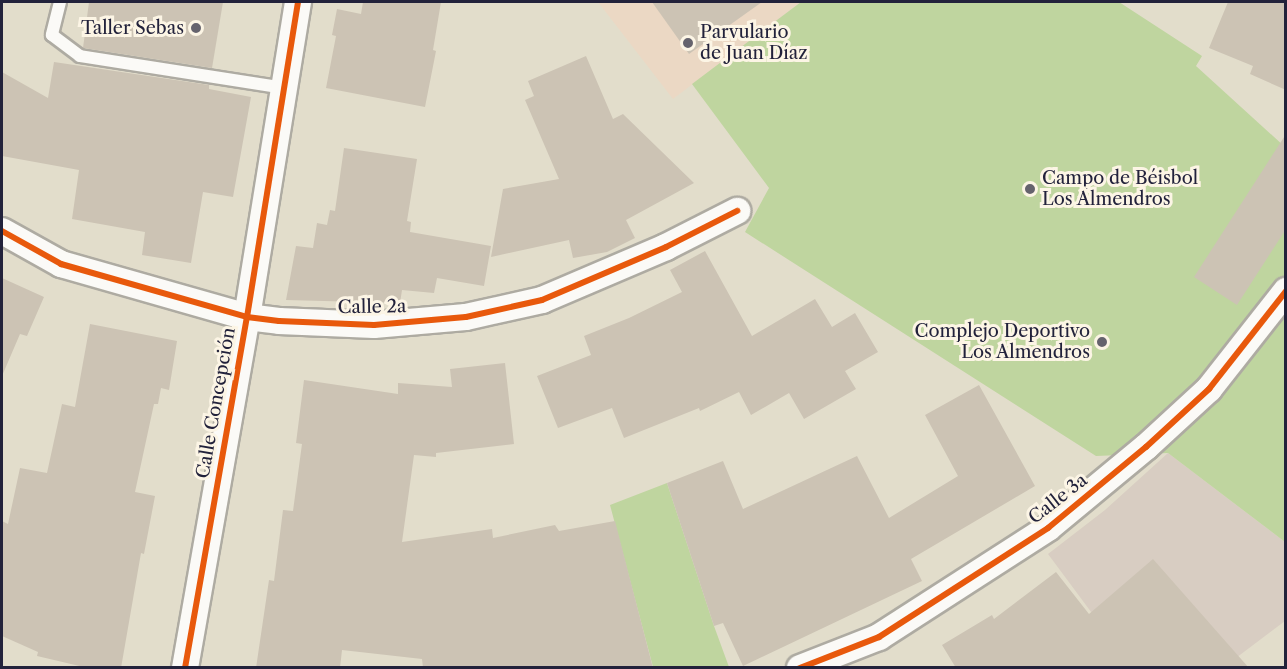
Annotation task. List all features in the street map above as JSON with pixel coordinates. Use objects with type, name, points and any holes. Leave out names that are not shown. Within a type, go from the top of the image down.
[{"type":"street","name":"Calle Concepción","points":[[185,668],[247,317],[298,2]]},
{"type":"street","name":"Calle 2a","points":[[2,231],[62,264],[247,317],[279,321],[374,325],[504,311],[542,300],[625,265],[737,211]]},
{"type":"street","name":"Calle 3a","points":[[800,668],[879,637],[1048,528],[1146,447],[1209,389],[1286,291]]},
{"type":"lane","points":[[60,2],[52,35],[80,56],[284,88]]},
{"type":"shaded area","name":"Parvulario de Juan Díaz","points":[[598,2],[801,2],[673,99]]},
{"type":"shaded area","points":[[1168,453],[1285,542],[1285,621],[1224,667],[1132,667],[1048,554],[1105,510]]},
{"type":"green space","name":"Complejo Deportivo Los Almendros","points":[[801,2],[1119,2],[1202,56],[1196,66],[1285,147],[1285,542],[1168,453],[1096,456],[745,232],[769,188],[692,84]]},
{"type":"green space","points":[[667,483],[729,667],[653,667],[610,505]]},
{"type":"building","points":[[89,2],[223,2],[212,68],[83,48]]},
{"type":"building","points":[[363,2],[441,2],[433,50],[436,51],[425,107],[326,88],[336,36],[332,35],[337,9],[361,14]]},
{"type":"building","points":[[652,2],[762,2],[689,54]]},
{"type":"building","points":[[1228,2],[1286,2],[1286,90],[1250,74],[1253,66],[1209,48]]},
{"type":"building","points":[[586,56],[613,119],[623,114],[694,183],[626,220],[635,238],[607,252],[573,258],[569,240],[491,257],[503,189],[559,179],[525,100],[534,96],[528,81]]},
{"type":"building","points":[[54,62],[209,85],[209,89],[251,97],[233,197],[203,192],[191,263],[142,255],[145,232],[72,219],[79,170],[2,156],[2,72],[48,98]]},
{"type":"building","points":[[1286,134],[1286,229],[1237,305],[1194,277]]},
{"type":"building","points":[[344,148],[417,159],[407,221],[411,222],[410,232],[491,246],[484,286],[437,278],[434,293],[402,290],[400,303],[286,300],[296,246],[313,248],[317,223],[327,225],[330,210],[335,211]]},
{"type":"building","points":[[705,251],[752,336],[815,299],[832,327],[855,313],[878,352],[845,371],[856,389],[804,419],[789,393],[751,415],[739,392],[700,411],[699,408],[624,438],[612,408],[558,428],[537,376],[591,355],[584,336],[629,318],[682,292],[670,270]]},
{"type":"building","points":[[2,278],[44,297],[27,336],[20,334],[2,376]]},
{"type":"building","points":[[90,324],[177,341],[169,390],[161,388],[158,404],[154,404],[135,492],[155,496],[144,554],[141,553],[121,668],[88,668],[37,656],[38,652],[2,636],[2,521],[8,524],[20,468],[47,473],[62,404],[75,407]]},
{"type":"building","points":[[505,363],[514,444],[436,453],[436,457],[414,455],[402,542],[492,529],[493,538],[555,525],[559,531],[615,521],[653,668],[423,668],[422,659],[342,650],[340,668],[256,668],[269,580],[274,581],[283,510],[293,511],[302,444],[296,443],[304,380],[398,394],[398,383],[452,387],[450,369]]},
{"type":"building","points":[[979,385],[1035,486],[911,559],[922,581],[743,666],[723,623],[714,626],[667,483],[723,461],[743,509],[857,456],[889,518],[958,476],[925,415]]},
{"type":"building","points":[[1153,559],[1249,668],[956,668],[942,645],[992,615],[994,619],[1056,572],[1089,614]]},
{"type":"cycle path","points":[[185,668],[247,317],[298,2]]},
{"type":"cycle path","points":[[2,231],[61,264],[247,317],[279,321],[374,325],[466,317],[542,300],[666,247],[737,211]]},
{"type":"cycle path","points":[[800,668],[879,637],[1048,528],[1146,447],[1209,389],[1286,291]]},
{"type":"place","name":"Taller Sebas","points":[[196,28]]},
{"type":"place","name":"Parvulario de Juan Díaz","points":[[688,43]]},
{"type":"place","name":"Campo de Béisbol Los Almendros","points":[[1030,189]]},
{"type":"place","name":"Complejo Deportivo Los Almendros","points":[[1102,342]]}]
